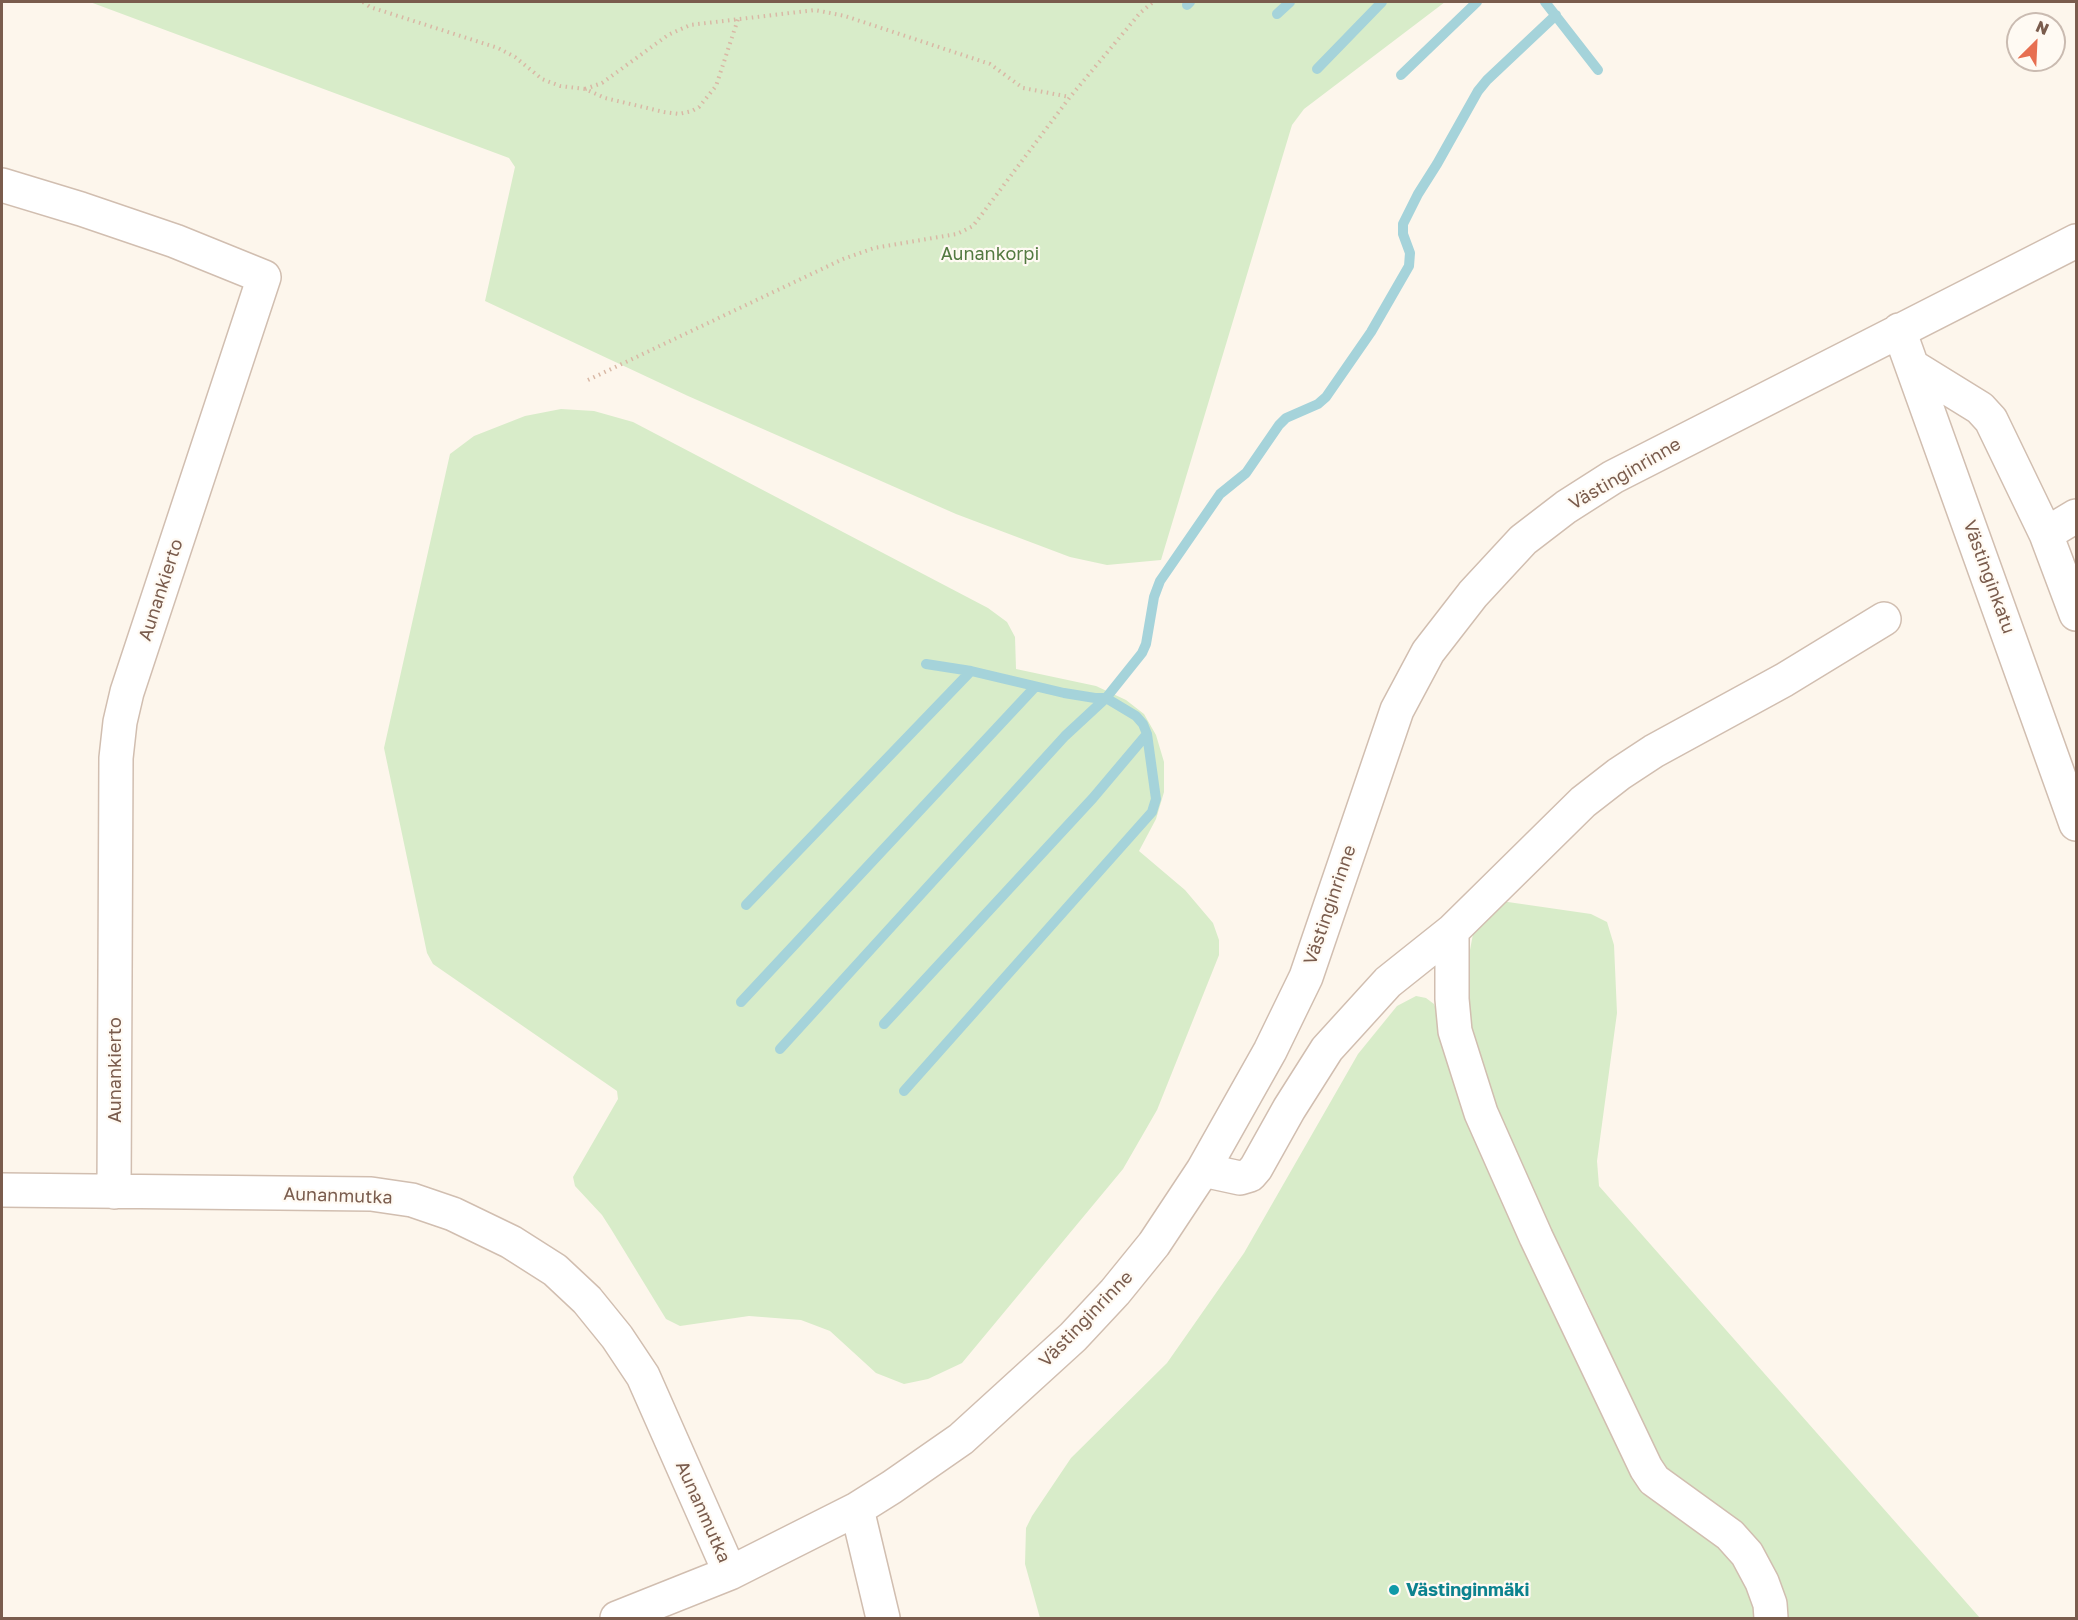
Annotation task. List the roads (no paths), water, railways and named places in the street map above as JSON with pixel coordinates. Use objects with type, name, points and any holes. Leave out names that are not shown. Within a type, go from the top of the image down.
[{"type":"street","name":"Aunankierto","points":[[2,185],[81,209],[175,242],[264,277],[131,681],[120,722],[116,758],[114,1192]]},
{"type":"street","name":"Västinginrinne","points":[[616,1618],[730,1573],[857,1509],[961,1439],[1073,1336],[1115,1292],[1154,1244],[1203,1170],[1270,1051],[1306,977],[1397,710],[1428,652],[1473,594],[1523,540],[1566,507],[1613,477],[2076,241]]},
{"type":"street","name":"Västinginkatu","points":[[1899,330],[2076,824]]},
{"type":"street","points":[[1912,366],[1980,408],[1991,420],[2046,534],[2076,614]]},
{"type":"street","points":[[2046,534],[2076,516]]},
{"type":"street","points":[[1203,1170],[1240,1178],[1250,1175],[1327,1049],[1388,982],[1452,931],[1583,802],[1654,751],[1784,680],[1884,619]]},
{"type":"street","points":[[1452,931],[1452,999],[1455,1031],[1481,1113],[1536,1237],[1646,1468],[1659,1484],[1730,1535],[1747,1554],[1762,1582],[1770,1604],[1771,1618]]},
{"type":"street","name":"Aunanmutka","points":[[2,1190],[371,1194],[412,1200],[453,1214],[511,1242],[555,1270],[587,1300],[637,1366],[730,1573]]},
{"type":"street","points":[[857,1509],[883,1618]]},
{"type":"waterway","points":[[1187,5],[1190,2]]},
{"type":"waterway","points":[[1277,14],[1290,2]]},
{"type":"waterway","points":[[1317,69],[1382,2]]},
{"type":"waterway","points":[[1401,75],[1477,2]]},
{"type":"waterway","points":[[1545,2],[1598,70]]},
{"type":"waterway","points":[[780,1049],[1065,736],[1106,698],[1142,653],[1146,644],[1154,597],[1160,581],[1220,494],[1246,473],[1279,425],[1286,418],[1318,404],[1326,397],[1371,332],[1409,266],[1410,253],[1403,234],[1403,224],[1478,91],[1556,15]]},
{"type":"waterway","points":[[904,1091],[1152,812],[1156,799],[1147,734],[1143,724],[1136,716],[1106,698],[1064,693],[971,671],[926,664]]},
{"type":"waterway","points":[[746,905],[971,671]]},
{"type":"waterway","points":[[741,1002],[1035,687]]},
{"type":"waterway","points":[[884,1024],[1093,798],[1147,734]]},
{"type":"place","name":"Västinginmäki","points":[[1394,1590]]},
{"type":"park label","name":"Aunankorpi","points":[[990,254]]}]
